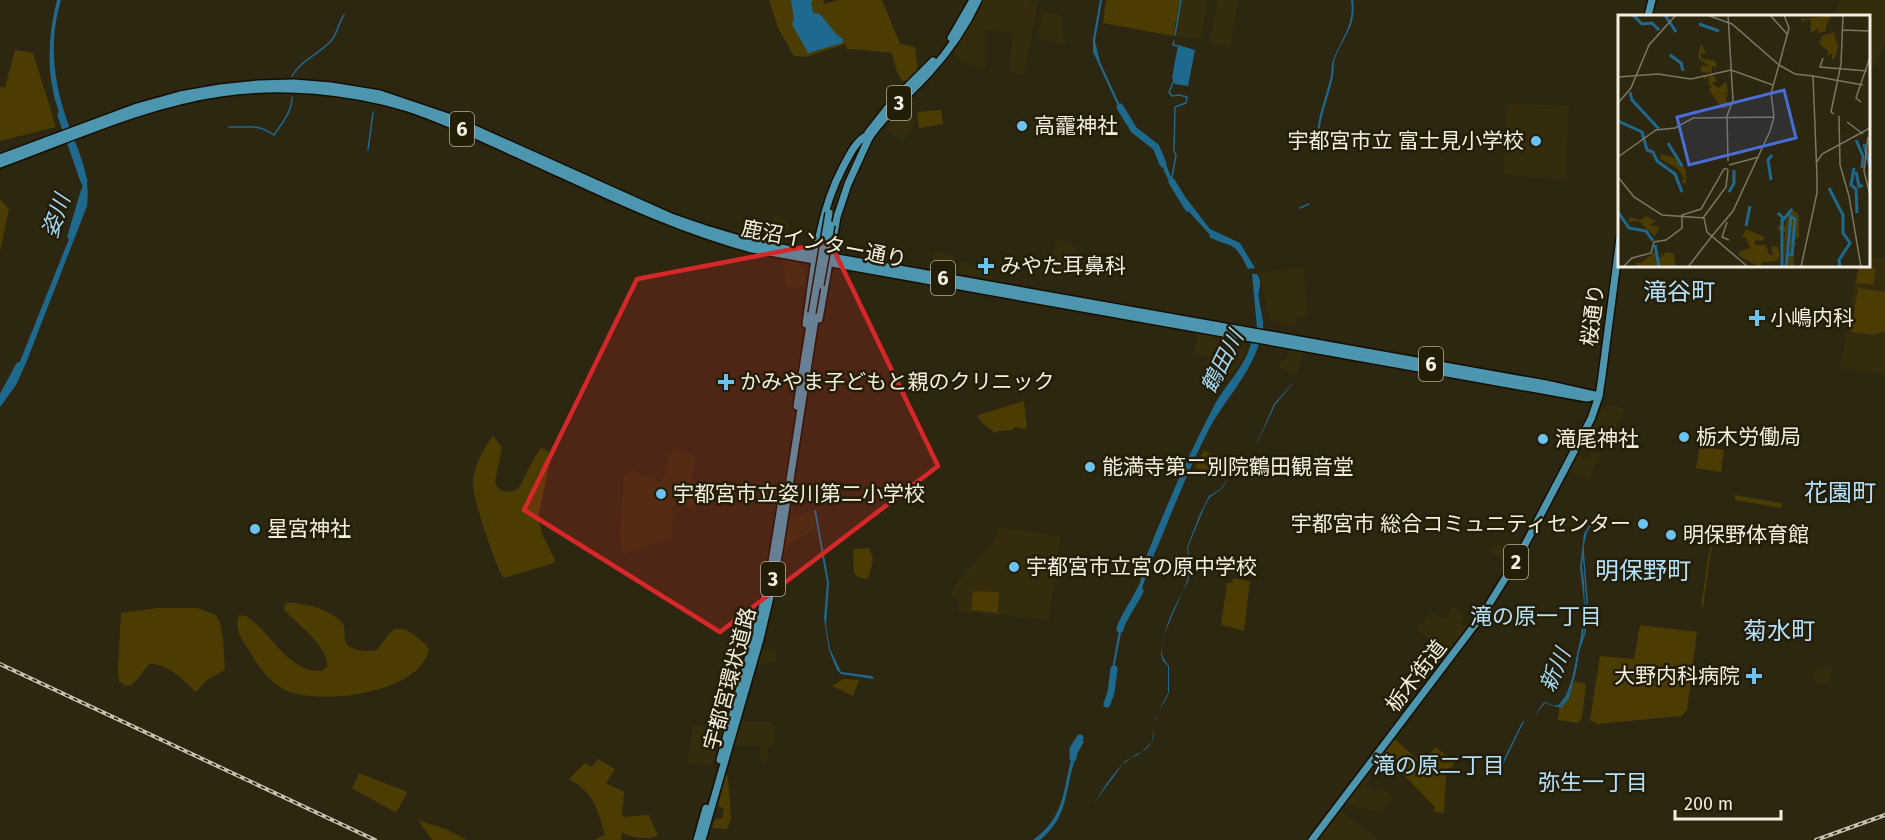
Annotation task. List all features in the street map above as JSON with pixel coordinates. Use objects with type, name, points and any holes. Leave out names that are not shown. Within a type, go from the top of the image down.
[{"type":"main road","name":"3","points":[[799,406],[809,380],[828,261],[839,209],[867,137],[894,100],[934,60],[954,34],[973,0]]},
{"type":"main road","name":"3","points":[[799,406],[797,379],[815,258],[822,219],[837,177],[857,142],[867,137],[943,56],[958,37],[978,0]]},
{"type":"main road","points":[[1648,15],[1652,0]]},
{"type":"main road","name":"鹿沼インター通り","points":[[61,139],[157,107],[221,93],[258,89],[294,89],[344,94],[396,105],[446,122],[682,227],[738,245],[1252,335],[1587,398],[1599,396]]},
{"type":"main road","name":"宇都宮環状道路","points":[[697,840],[763,606],[831,214],[867,137]]},
{"type":"main road","name":"6","points":[[0,158],[61,139]]},
{"type":"main road","name":"6","points":[[0,164],[61,139]]},
{"type":"main road","name":"桜通り","points":[[1599,396],[1618,253]]},
{"type":"main road","name":"栃木街道","points":[[1312,840],[1447,664],[1496,594],[1527,542],[1593,416],[1599,396]]},
{"type":"main road","name":"宇都宮環状道路","points":[[702,840],[769,601],[779,551],[799,406]]},
{"type":"highlighted area","points":[[830,242],[938,466],[720,632],[524,510],[637,279]]},
{"type":"shaded area","points":[[769,0],[823,0],[825,4],[838,0],[882,0],[900,44],[915,47],[918,73],[913,79],[902,81],[892,53],[847,49],[845,44],[806,57],[794,56],[778,28]]},
{"type":"shaded area","points":[[983,0],[1038,2],[1024,75],[1010,72],[1012,32],[985,30],[985,68],[967,65],[953,55]]},
{"type":"shaded area","points":[[1106,0],[1180,0],[1173,36],[1103,23]]},
{"type":"shaded area","points":[[1182,0],[1207,0],[1199,40],[1176,36]]},
{"type":"shaded area","points":[[1217,0],[1238,0],[1230,47],[1210,43]]},
{"type":"shaded area","points":[[1840,0],[1885,0],[1885,42],[1873,68],[1870,66],[1870,15],[1834,15]]},
{"type":"shaded area","points":[[1043,12],[1063,15],[1061,28],[1067,45],[1038,39]]},
{"type":"shaded area","points":[[15,50],[33,53],[56,127],[0,141],[0,87],[5,87]]},
{"type":"shaded area","name":"宇都宮市立 富士見小学校","points":[[1507,103],[1569,106],[1565,179],[1503,175]]},
{"type":"shaded area","points":[[941,110],[943,124],[919,128],[917,112]]},
{"type":"shaded area","points":[[910,111],[915,123],[903,141],[886,129],[898,112]]},
{"type":"shaded area","points":[[0,199],[9,209],[0,252]]},
{"type":"shaded area","points":[[779,215],[790,224],[782,245],[766,242],[768,223]]},
{"type":"shaded area","points":[[1057,239],[1079,247],[1074,272],[1042,265],[1045,254],[1052,255]]},
{"type":"shaded area","points":[[936,252],[956,255],[952,275],[931,270]]},
{"type":"shaded area","points":[[1870,256],[1885,258],[1885,319],[1849,314],[1857,267],[1870,267]]},
{"type":"shaded area","points":[[782,260],[801,264],[807,280],[806,288],[788,286],[785,282]]},
{"type":"shaded area","points":[[981,260],[992,263],[992,279],[965,275],[958,270],[962,261],[978,267]]},
{"type":"shaded area","points":[[1859,267],[1876,268],[1873,285],[1856,283]]},
{"type":"shaded area","points":[[1304,268],[1308,317],[1298,316],[1295,325],[1275,322],[1269,318],[1259,273]]},
{"type":"shaded area","points":[[1858,288],[1885,292],[1885,331],[1873,335],[1851,332]]},
{"type":"shaded area","points":[[1849,316],[1885,321],[1885,375],[1840,368]]},
{"type":"shaded area","points":[[1198,331],[1246,340],[1245,353],[1227,381],[1211,377],[1212,369],[1203,367],[1208,357],[1194,355]]},
{"type":"shaded area","points":[[1290,350],[1303,352],[1298,375],[1278,368]]},
{"type":"shaded area","points":[[1024,401],[1027,429],[1014,427],[1013,430],[995,433],[980,421],[978,415]]},
{"type":"shaded area","points":[[1610,405],[1625,408],[1606,448],[1587,439],[1602,409]]},
{"type":"shaded area","points":[[493,436],[502,447],[495,482],[502,490],[509,492],[519,488],[541,448],[548,451],[551,457],[538,518],[543,536],[555,560],[554,563],[507,577],[501,574],[493,554],[473,487],[478,462]]},
{"type":"shaded area","points":[[1700,446],[1724,450],[1721,472],[1696,468]]},
{"type":"shaded area","name":"宇都宮市立姿川第二小学校","points":[[672,449],[696,456],[691,480],[702,484],[696,507],[673,505],[672,538],[623,554],[620,536],[624,476],[632,470],[661,482],[669,465],[667,462]]},
{"type":"shaded area","points":[[1204,450],[1215,457],[1207,473],[1195,468]]},
{"type":"shaded area","points":[[1591,451],[1600,454],[1591,480],[1570,471],[1577,455],[1588,459]]},
{"type":"shaded area","points":[[1735,495],[1782,503],[1782,508],[1735,500]]},
{"type":"shaded area","points":[[809,512],[811,515],[815,514],[816,529],[788,544],[789,547],[783,550],[789,521]]},
{"type":"shaded area","points":[[1689,526],[1709,529],[1713,536],[1703,607],[1701,607],[1711,539],[1707,537],[1707,534],[1688,531]]},
{"type":"shaded area","name":"宇都宮市立宮の原中学校","points":[[998,527],[1061,536],[1049,620],[958,611],[959,598],[950,596],[957,582],[995,541]]},
{"type":"shaded area","points":[[1495,542],[1516,555],[1510,564],[1490,552]]},
{"type":"shaded area","points":[[869,548],[873,559],[867,579],[858,577],[854,573],[853,549]]},
{"type":"shaded area","points":[[1233,578],[1250,581],[1244,631],[1221,625],[1227,583],[1232,583]]},
{"type":"shaded area","points":[[973,591],[999,592],[998,613],[971,610]]},
{"type":"shaded area","points":[[287,603],[309,605],[339,619],[343,624],[346,643],[356,649],[377,650],[397,628],[413,634],[429,650],[421,665],[407,677],[388,686],[343,696],[320,697],[285,690],[273,682],[259,667],[241,637],[237,625],[239,615],[246,616],[264,631],[289,658],[310,670],[322,671],[327,666],[323,652],[311,636],[285,611],[284,606]]},
{"type":"shaded area","points":[[1453,607],[1466,615],[1461,623],[1469,628],[1450,654],[1417,631],[1430,612],[1446,619]]},
{"type":"shaded area","points":[[157,608],[198,608],[216,615],[220,623],[225,668],[207,680],[196,692],[175,673],[156,664],[149,664],[136,681],[128,686],[119,681],[121,613]]},
{"type":"shaded area","points":[[1640,625],[1697,632],[1687,710],[1682,716],[1597,724],[1590,720],[1600,656],[1634,659]]},
{"type":"shaded area","points":[[776,649],[776,663],[758,664],[762,650]]},
{"type":"shaded area","points":[[1831,665],[1830,683],[1816,683],[1812,672]]},
{"type":"shaded area","points":[[843,679],[859,680],[853,696],[832,686]]},
{"type":"shaded area","points":[[1574,681],[1586,684],[1582,718],[1578,723],[1558,720],[1559,708]]},
{"type":"shaded area","points":[[743,722],[774,722],[773,746],[768,746],[767,762],[759,762],[761,745],[734,745]]},
{"type":"shaded area","points":[[724,724],[712,766],[686,762],[691,744],[692,726]]},
{"type":"shaded area","points":[[1395,739],[1422,764],[1435,747],[1455,762],[1446,775],[1444,813],[1434,812],[1435,807],[1383,754]]},
{"type":"shaded area","points":[[598,759],[615,769],[606,783],[624,792],[622,817],[649,815],[658,836],[640,838],[622,833],[621,840],[594,840],[605,835],[597,809],[590,796],[569,779],[585,763],[592,767]]},
{"type":"shaded area","points":[[359,773],[407,793],[397,811],[395,812],[352,788]]},
{"type":"shaded area","points":[[1367,775],[1371,778],[1366,785],[1375,792],[1380,786],[1393,797],[1382,813],[1343,804]]},
{"type":"shaded area","points":[[725,776],[728,776],[731,819],[727,829],[712,828],[715,819],[722,818],[724,809],[718,806]]},
{"type":"shaded area","points":[[1340,810],[1379,840],[1318,840]]},
{"type":"shaded area","points":[[418,820],[446,829],[467,840],[432,840]]},
{"type":"water","points":[[57,0],[61,0],[54,44],[58,88],[85,171],[87,206],[26,363],[16,385],[0,407],[0,398],[13,379],[81,209],[82,181],[78,160],[55,101],[50,72],[51,29]]},
{"type":"water","points":[[791,0],[813,0],[811,2],[813,13],[820,14],[843,39],[842,43],[808,53],[792,24],[794,19]]},
{"type":"water","points":[[1100,0],[1102,0],[1095,41],[1100,62],[1125,116],[1153,145],[1161,150],[1170,175],[1177,185],[1174,191],[1164,171],[1159,150],[1138,134],[1123,117],[1093,52]]},
{"type":"water","points":[[1351,0],[1353,0],[1354,10],[1351,26],[1334,62],[1331,84],[1319,136],[1317,136],[1333,60],[1351,16]]},
{"type":"water","points":[[1178,45],[1195,50],[1188,86],[1175,84],[1172,78]]},
{"type":"water","points":[[1186,198],[1210,229],[1240,243],[1255,268],[1248,269],[1236,249],[1209,237],[1210,235],[1183,205]]},
{"type":"water","points":[[1252,274],[1257,274],[1260,281],[1259,295],[1263,330],[1257,328]]},
{"type":"water","points":[[1251,343],[1259,344],[1255,355],[1210,427],[1153,557],[1146,557],[1195,443],[1219,398],[1240,368]]},
{"type":"water","points":[[1299,376],[1275,405],[1253,452],[1274,404]]},
{"type":"water","points":[[1230,475],[1222,489],[1210,497],[1188,547],[1190,567],[1188,582],[1182,593],[1189,567],[1187,547],[1200,514],[1209,496],[1221,489]]},
{"type":"water","points":[[814,510],[816,510],[829,583],[826,626],[830,649],[841,672],[872,676],[874,679],[841,674],[829,650],[824,618],[827,583]]},
{"type":"water","points":[[1598,510],[1587,532],[1584,545],[1582,567],[1585,612],[1583,637],[1577,655],[1584,602],[1580,567],[1584,534]]},
{"type":"water","points":[[1144,563],[1151,563],[1142,588],[1124,617],[1115,664],[1115,687],[1109,704],[1106,703],[1112,688],[1113,664],[1121,619],[1140,583]]},
{"type":"water","points":[[1182,593],[1165,633],[1170,616]]},
{"type":"water","points":[[1162,645],[1162,656],[1169,666],[1169,692],[1158,713],[1168,693],[1168,666],[1163,661],[1161,654]]},
{"type":"water","points":[[1577,655],[1577,666],[1569,698],[1561,708],[1545,703],[1533,718],[1544,702],[1560,707],[1569,693]]},
{"type":"water","points":[[1079,739],[1084,742],[1072,768],[1059,817],[1040,840],[1033,840],[1046,829],[1060,805],[1073,753]]},
{"type":"water","points":[[1122,765],[1092,806],[1112,776]]},
{"type":"waterway","points":[[1175,35],[1181,0]]},
{"type":"waterway","points":[[292,76],[300,66],[331,41],[344,15]]},
{"type":"waterway","points":[[1174,41],[1173,45],[1178,46]]},
{"type":"waterway","points":[[1172,177],[1176,155],[1174,151],[1175,107],[1186,103],[1187,97],[1172,96],[1169,92],[1174,80]]},
{"type":"waterway","points":[[229,127],[257,127],[274,135],[288,112],[292,97]]},
{"type":"waterway","name":"鶴田川","points":[[1120,107],[1134,130],[1156,147],[1163,164]]},
{"type":"waterway","points":[[368,150],[373,113]]},
{"type":"waterway","name":"姿川","points":[[61,115],[84,181]]},
{"type":"waterway","name":"鶴田川","points":[[1172,182],[1188,208]]},
{"type":"waterway","name":"姿川","points":[[71,236],[84,192]]},
{"type":"waterway","points":[[1300,208],[1309,204]]},
{"type":"waterway","name":"姿川","points":[[0,401],[19,366]]},
{"type":"waterway","name":"新川","points":[[1577,662],[1585,632],[1587,600],[1583,549]]},
{"type":"waterway","name":"鶴田川","points":[[1120,629],[1140,591]]},
{"type":"waterway","name":"鶴田川","points":[[1107,704],[1114,669]]},
{"type":"waterway","name":"新川","points":[[1556,706],[1559,706],[1567,695],[1575,673]]},
{"type":"waterway","name":"新川","points":[[1501,767],[1523,722]]},
{"type":"waterway","name":"鶴田川","points":[[1073,758],[1073,749],[1080,738]]},
{"type":"railway","points":[[0,664],[375,840]]},
{"type":"railway","points":[[1816,840],[1885,815]]},
{"type":"place","name":"高靇神社","points":[[1022,126]]},
{"type":"place","name":"宇都宮市立 富士見小学校","points":[[1536,141]]},
{"type":"place","name":"みやた耳鼻科","points":[[986,266]]},
{"type":"place","name":"小嶋内科","points":[[1757,318]]},
{"type":"place","name":"かみやま子どもと親のクリニック","points":[[726,382]]},
{"type":"place","name":"栃木労働局","points":[[1684,437]]},
{"type":"place","name":"滝尾神社","points":[[1543,439]]},
{"type":"place","name":"能満寺第二別院鶴田観音堂","points":[[1090,467]]},
{"type":"place","name":"宇都宮市立姿川第二小学校","points":[[661,494]]},
{"type":"place","name":"宇都宮市 総合コミュニティセンター","points":[[1643,524]]},
{"type":"place","name":"星宮神社","points":[[255,529]]},
{"type":"place","name":"明保野体育館","points":[[1671,535]]},
{"type":"place","name":"宇都宮市立宮の原中学校","points":[[1014,567]]},
{"type":"place","name":"大野内科病院","points":[[1754,676]]},
{"type":"district","name":"滝谷町","points":[[1679,292]]},
{"type":"district","name":"花園町","points":[[1840,493]]},
{"type":"district","name":"明保野町","points":[[1643,571]]},
{"type":"district","name":"滝の原一丁目","points":[[1536,616]]},
{"type":"district","name":"菊水町","points":[[1779,631]]},
{"type":"district","name":"滝の原二丁目","points":[[1439,765]]},
{"type":"district","name":"弥生一丁目","points":[[1593,782]]}]
